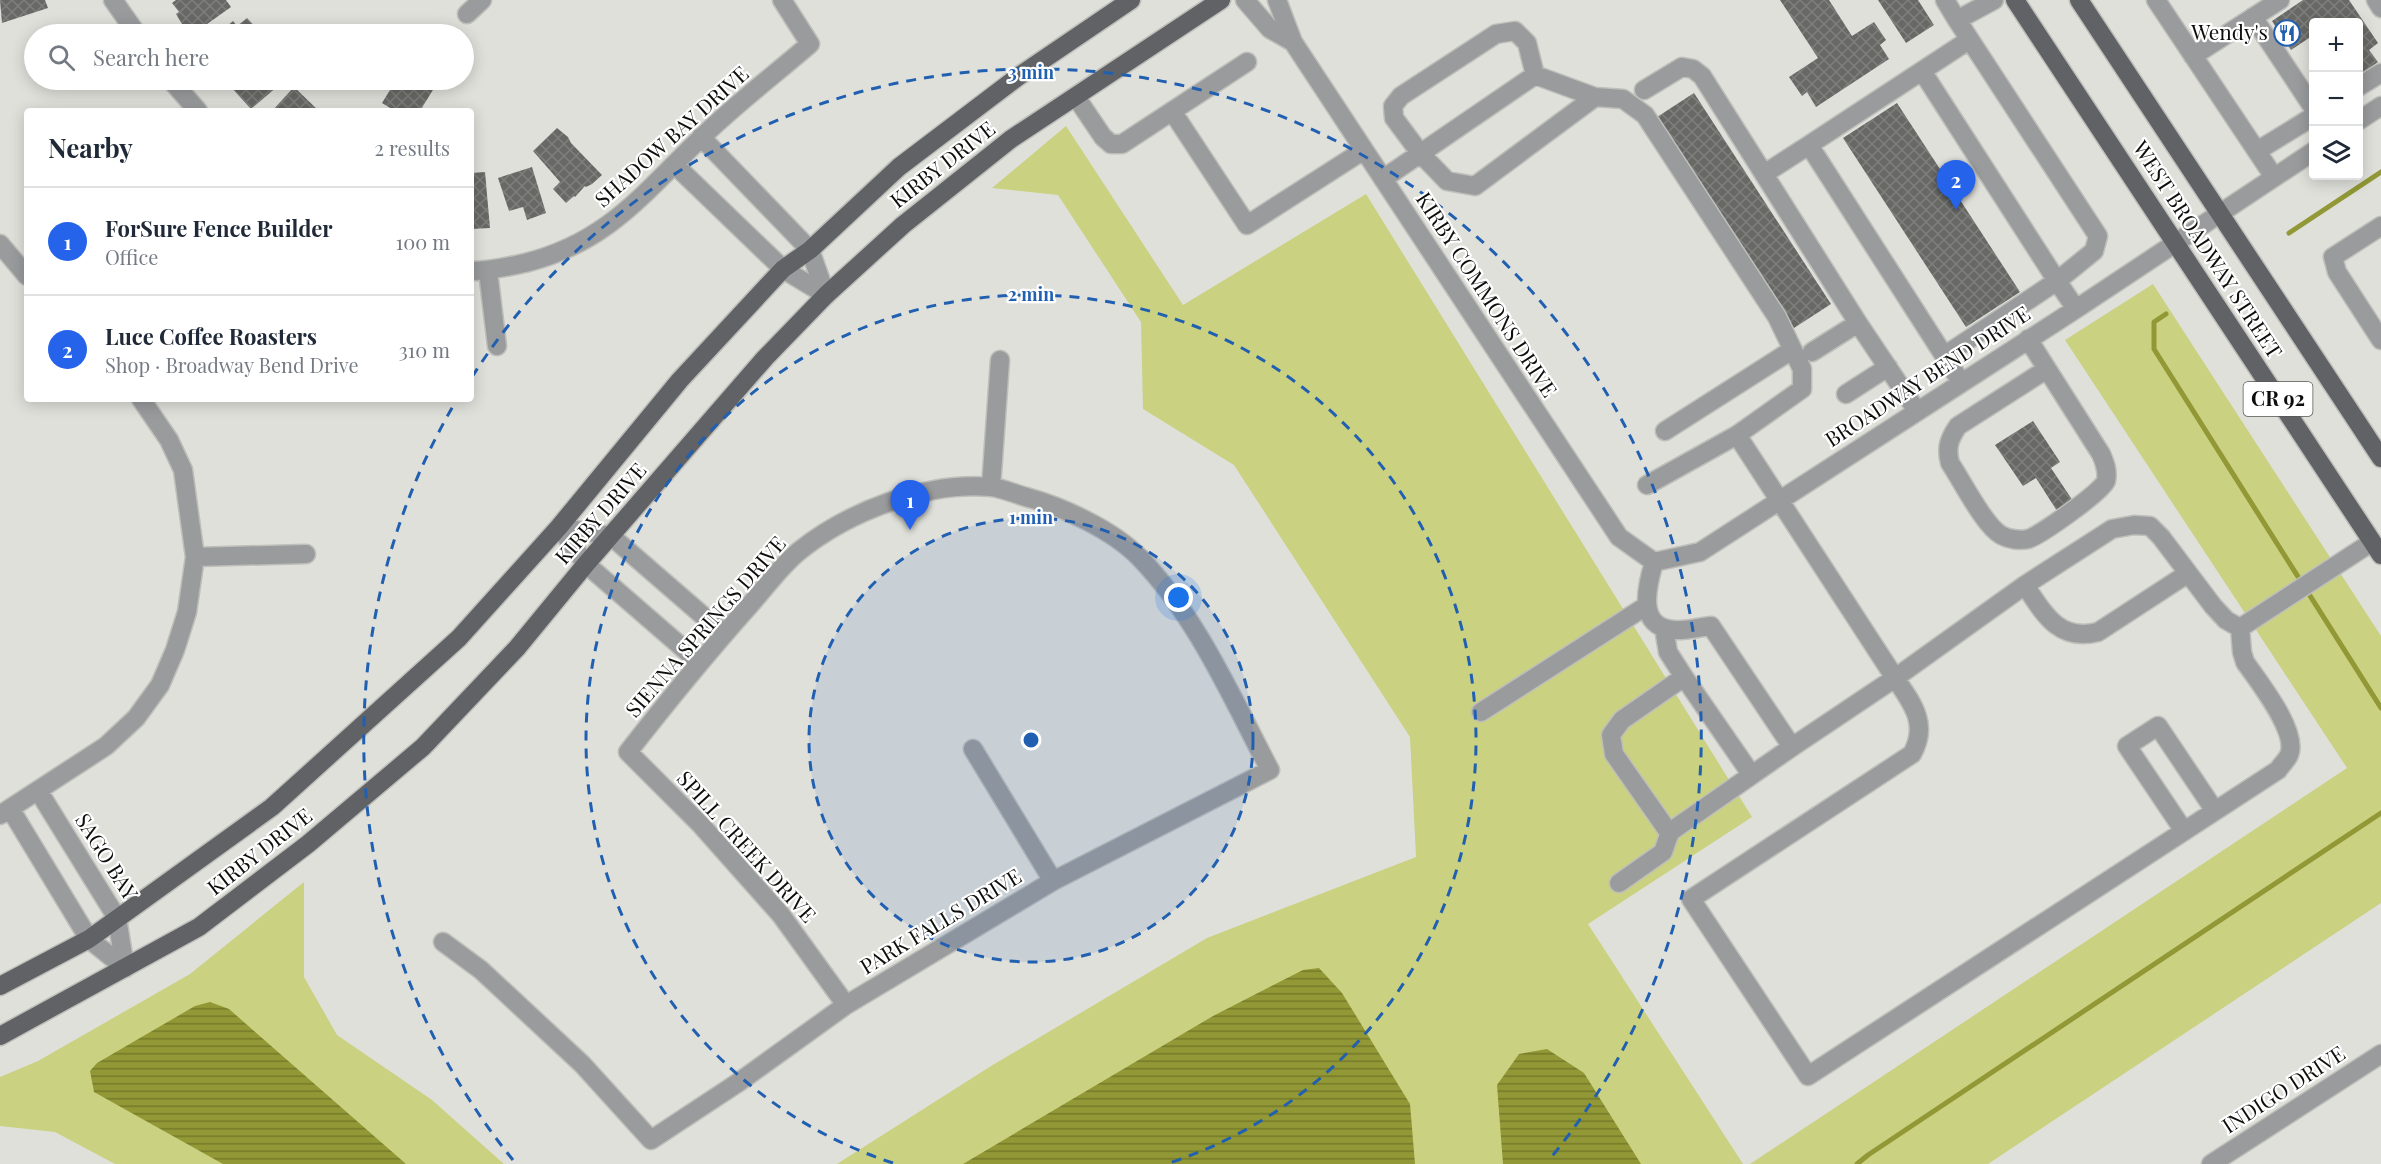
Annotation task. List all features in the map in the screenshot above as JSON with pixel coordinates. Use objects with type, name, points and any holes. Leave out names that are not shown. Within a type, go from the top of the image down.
[{"type":"main road","name":"KIRBY DRIVE","points":[[0,986],[89,939],[272,807],[459,638],[559,527],[680,380],[783,269],[810,250],[899,167],[1019,76],[1131,0]]},
{"type":"main road","name":"KIRBY DRIVE","points":[[0,1036],[199,927],[308,844],[423,747],[517,648],[586,564],[765,358],[826,295],[912,218],[1011,139],[1221,0]]},
{"type":"main road","name":"WEST BROADWAY STREET","points":[[2015,0],[2377,549]]},
{"type":"main road","name":"WEST BROADWAY STREET","points":[[2079,0],[2381,458]]},
{"type":"street","points":[[113,0],[130,24]]},
{"type":"street","points":[[467,14],[482,0]]},
{"type":"street","name":"SHADOW BAY DRIVE","points":[[480,271],[543,258],[585,241],[627,210],[701,137],[810,44],[782,0]]},
{"type":"street","name":"KIRBY COMMONS DRIVE","points":[[1245,0],[1270,29],[1293,42]]},
{"type":"street","name":"KIRBY COMMONS DRIVE","points":[[1277,0],[1293,42],[1619,537],[1654,562]]},
{"type":"street","points":[[1944,356],[2057,281],[2094,251],[2098,236],[1945,0]]},
{"type":"street","points":[[1957,20],[1994,0]]},
{"type":"street","points":[[2157,0],[2274,177]]},
{"type":"street","points":[[2193,56],[2280,0]]},
{"type":"street","points":[[2376,0],[2381,8]]},
{"type":"street","points":[[2253,17],[2309,103]]},
{"type":"street","points":[[1535,75],[1527,43],[1515,31],[1496,34],[1401,96],[1393,106],[1394,118],[1420,153],[1447,181],[1475,186],[1594,97]]},
{"type":"street","points":[[1764,174],[1969,40]]},
{"type":"street","points":[[1076,97],[1103,137],[1111,144],[1122,144],[1247,62]]},
{"type":"street","points":[[1644,90],[1682,67],[1693,69],[1702,76],[1858,323],[1917,411]]},
{"type":"street","points":[[1922,71],[2076,309]]},
{"type":"street","points":[[2363,84],[2381,73]]},
{"type":"street","points":[[1535,75],[1594,97],[1623,99],[1646,115],[1776,317],[1802,369],[1802,390],[1737,435],[1647,485]]},
{"type":"street","points":[[1383,179],[1535,75]]},
{"type":"street","points":[[180,90],[195,108]]},
{"type":"street","points":[[2363,118],[2381,106]]},
{"type":"street","points":[[1172,111],[1247,225],[1364,150]]},
{"type":"street","points":[[2257,152],[2309,119]]},
{"type":"street","points":[[701,137],[810,250],[826,295]]},
{"type":"street","points":[[1809,145],[1961,382]]},
{"type":"street","name":"BROADWAY BEND DRIVE","points":[[1654,562],[1700,552],[2076,309],[2309,154]]},
{"type":"street","points":[[675,165],[783,269],[826,295]]},
{"type":"street","points":[[2381,226],[2333,257],[2337,272],[2381,340]]},
{"type":"street","points":[[0,244],[24,272]]},
{"type":"street","points":[[480,271],[497,346]]},
{"type":"street","points":[[1812,352],[1858,323]]},
{"type":"street","points":[[2028,339],[2101,454],[2107,469],[2105,482],[2096,494],[2030,538],[2013,539],[2001,535],[1990,524],[1950,463],[1947,452],[1950,437],[1958,426],[2047,369]]},
{"type":"street","points":[[1665,430],[1792,350]]},
{"type":"street","points":[[991,487],[1000,360]]},
{"type":"street","points":[[1846,394],[1888,367]]},
{"type":"street","points":[[125,968],[89,939],[5,813],[106,746],[136,718],[160,685],[175,650],[187,612],[195,556],[183,470],[169,440],[143,402]]},
{"type":"street","points":[[1737,435],[1914,708],[1920,726],[1919,741],[1912,754],[1691,899],[1808,1076],[2278,770],[2290,754],[2290,739],[2283,720],[2245,662],[2240,628]]},
{"type":"street","name":"SIENNA SPRINGS DRIVE","points":[[628,752],[699,662],[796,554],[828,530],[858,514],[893,500],[928,492],[991,487]]},
{"type":"street","name":"PARK FALLS DRIVE","points":[[443,942],[481,970],[582,1064],[651,1140],[748,1076],[846,1005],[1053,881],[1270,770],[1191,624],[1139,557],[1096,526],[1060,508],[991,487]]},
{"type":"street","points":[[1619,883],[1663,852],[1670,834],[1751,774],[1895,678],[2025,585],[2112,529],[2134,525],[2150,526],[2161,537],[2213,606],[2226,620],[2240,628]]},
{"type":"street","points":[[559,527],[610,536],[724,634]]},
{"type":"street","points":[[559,527],[586,564],[699,662]]},
{"type":"street","points":[[2240,628],[2335,568],[2377,549]]},
{"type":"street","points":[[195,556],[306,554]]},
{"type":"street","points":[[1654,562],[1646,593],[1646,606],[1653,619],[1664,628],[1677,630],[1712,626],[1792,747]]},
{"type":"street","points":[[2025,585],[2046,617],[2059,628],[2085,635],[2098,632],[2187,574]]},
{"type":"street","points":[[1481,712],[1646,606]]},
{"type":"street","points":[[1664,628],[1668,652],[1751,774]]},
{"type":"street","points":[[1670,834],[1614,754],[1611,735],[1622,720],[1684,677]]},
{"type":"street","points":[[2184,831],[2127,746],[2158,726],[2215,811]]},
{"type":"street","points":[[974,749],[1053,881]]},
{"type":"street","name":"SPILL CREEK DRIVE","points":[[628,752],[701,825],[781,915],[846,1005]]},
{"type":"street","name":"SAGO BAY","points":[[39,792],[117,918],[125,968]]},
{"type":"street","name":"INDIGO DRIVE","points":[[2211,1164],[2381,1054]]},
{"type":"shaded area","points":[[1066,126],[1183,305],[1366,194],[1752,817],[1588,924],[1743,1164],[837,1164],[991,1066],[1207,938],[1416,857],[1410,737],[1234,465],[1143,409],[1141,322],[1058,195],[992,188]]},
{"type":"shaded area","points":[[2153,284],[2381,636],[2381,903],[1988,1164],[1750,1164],[2347,768],[2065,340]]},
{"type":"shaded area","points":[[304,882],[304,977],[337,1035],[432,1100],[504,1164],[115,1164],[55,1132],[0,1126],[0,1077],[38,1061],[190,974]]},
{"type":"shaded area","points":[[1319,968],[1342,993],[1410,1104],[1415,1164],[963,1164],[1213,1016],[1303,970]]},
{"type":"shaded area","points":[[210,1002],[229,1009],[406,1164],[223,1164],[94,1092],[90,1071],[97,1063],[195,1006]]},
{"type":"shaded area","points":[[1547,1049],[1584,1073],[1641,1164],[1503,1164],[1497,1085],[1519,1054]]},
{"type":"building","points":[[0,0],[45,0],[48,8],[2,23]]},
{"type":"building","points":[[176,0],[226,0],[231,7],[207,24],[182,24],[176,14],[179,12],[172,3]]},
{"type":"building","points":[[1780,0],[1829,0],[1852,36],[1874,22],[1886,40],[1880,45],[1889,59],[1816,107],[1807,92],[1802,96],[1789,77],[1818,58]]},
{"type":"building","points":[[1878,0],[1918,0],[1934,25],[1906,43]]},
{"type":"building","points":[[2303,0],[2349,0],[2361,18],[2309,18],[2309,38],[2291,50],[2272,21]]},
{"type":"building","points":[[247,18],[253,24],[240,24]]},
{"type":"building","points":[[2363,21],[2378,43],[2369,50],[2378,62],[2363,72]]},
{"type":"building","points":[[234,90],[273,90],[252,108]]},
{"type":"building","points":[[291,90],[297,90],[316,108],[275,108]]},
{"type":"building","points":[[390,90],[433,90],[422,108],[390,108],[382,103]]},
{"type":"building","points":[[1694,93],[1831,304],[1794,328],[1657,117]]},
{"type":"building","points":[[1897,103],[2020,292],[1966,327],[1843,138]]},
{"type":"building","points":[[557,128],[602,175],[566,203],[553,189],[560,182],[533,151]]},
{"type":"building","points":[[532,167],[546,213],[527,220],[523,207],[509,211],[498,178]]},
{"type":"building","points":[[485,172],[490,228],[474,229],[474,173]]},
{"type":"building","points":[[2033,421],[2060,462],[2051,468],[2073,501],[2057,511],[2036,478],[2023,486],[1995,445]]},
{"type":"waterway","points":[[2289,233],[2381,172]]},
{"type":"waterway","points":[[2166,314],[2154,322],[2154,349],[2381,708]]},
{"type":"waterway","points":[[1857,1164],[2381,813]]},
{"type":"place","name":"Wendy's","points":[[2287,33]]},
{"type":"place","name":"Luce Coffee Roasters","points":[[1956,210]]},
{"type":"place","name":"ForSure Fence Builder","points":[[910,530]]}]
